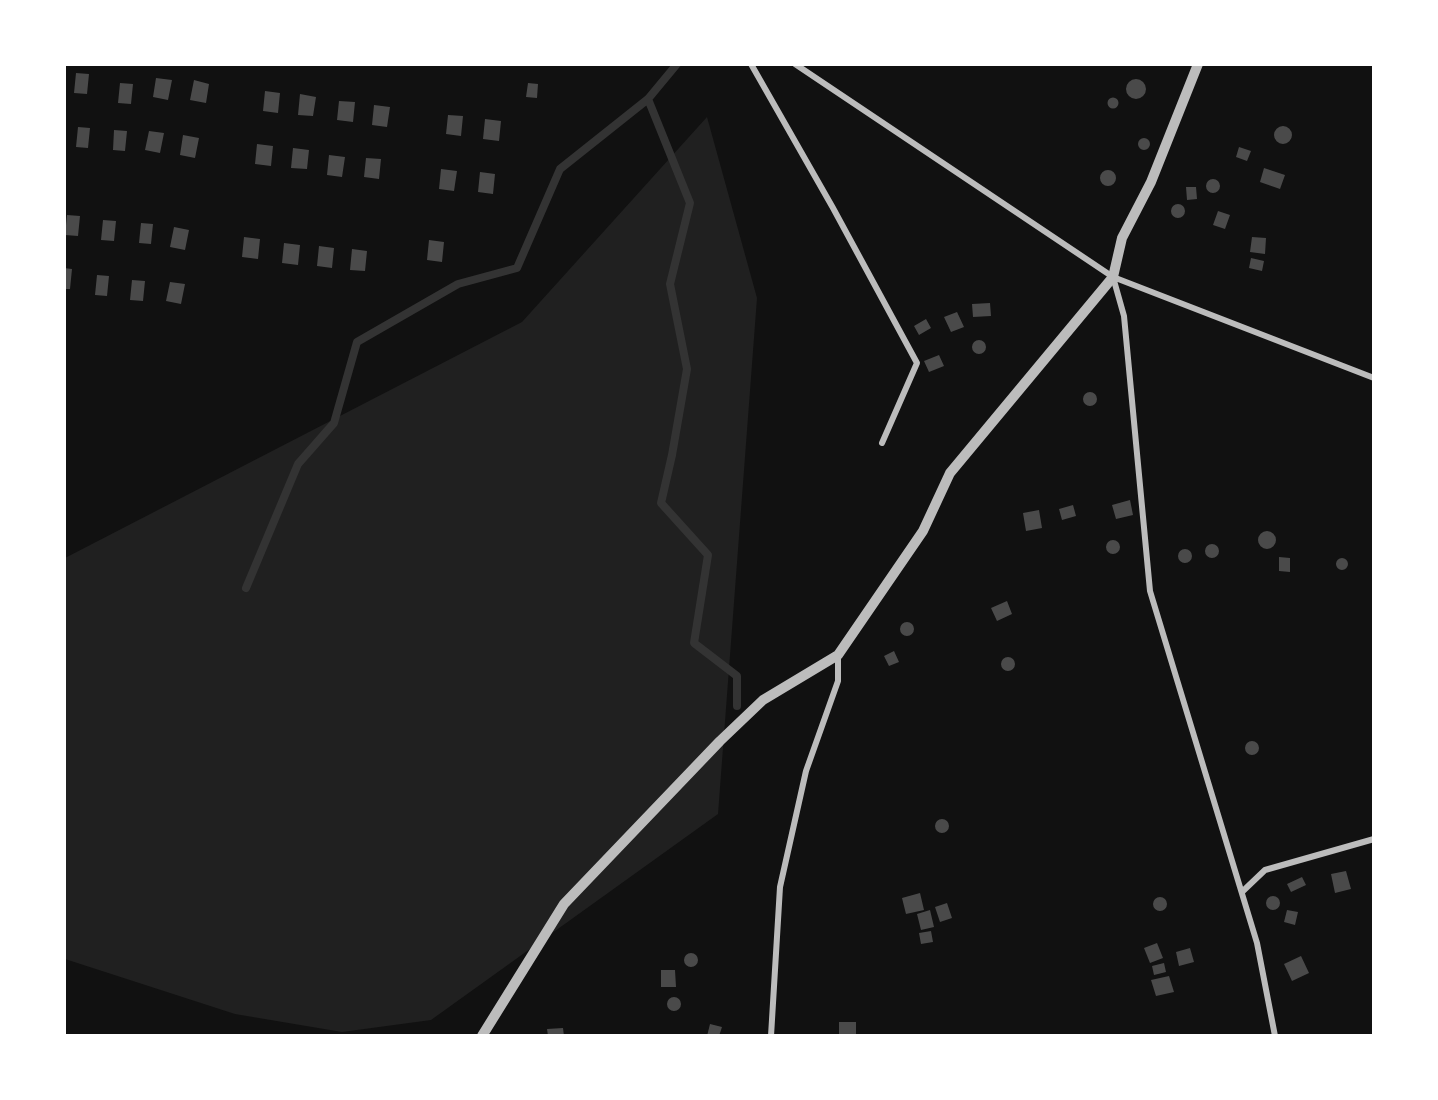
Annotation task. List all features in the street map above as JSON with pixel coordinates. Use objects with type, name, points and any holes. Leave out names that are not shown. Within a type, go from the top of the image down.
[{"type":"street","points":[[751,64],[917,363],[882,443]]},
{"type":"street","points":[[795,64],[1113,277],[1374,378]]},
{"type":"street","points":[[482,1035],[564,904],[720,741],[763,700],[838,655],[923,531],[950,473],[1113,277],[1122,238],[1151,182],[1198,64]]},
{"type":"street","points":[[1113,277],[1124,316],[1150,591],[1243,891],[1257,943],[1275,1035]]},
{"type":"street","points":[[771,1035],[780,887],[806,771],[838,681],[838,655]]},
{"type":"street","points":[[1243,891],[1265,870],[1374,838]]},
{"type":"shaded area","points":[[707,117],[757,298],[718,814],[431,1020],[342,1032],[235,1014],[65,959],[65,558],[522,322]]},
{"type":"building","points":[[76,73],[89,74],[87,94],[74,93]]},
{"type":"building","points":[[156,78],[172,80],[168,100],[153,97]]},
{"type":"building","points":[[1136,79],[1143,82],[1146,89],[1143,96],[1136,99],[1129,96],[1126,89],[1129,82]]},
{"type":"building","points":[[194,80],[209,84],[206,103],[190,100]]},
{"type":"building","points":[[120,83],[133,84],[131,104],[118,103]]},
{"type":"building","points":[[528,83],[538,84],[537,98],[526,97]]},
{"type":"building","points":[[265,91],[280,93],[278,113],[263,111]]},
{"type":"building","points":[[300,94],[316,97],[313,116],[298,115]]},
{"type":"building","points":[[1113,97],[1119,103],[1113,109],[1107,103]]},
{"type":"building","points":[[339,101],[355,102],[353,122],[337,120]]},
{"type":"building","points":[[374,105],[390,107],[387,127],[372,125]]},
{"type":"building","points":[[448,115],[463,116],[461,136],[446,134]]},
{"type":"building","points":[[485,119],[501,121],[499,141],[483,139]]},
{"type":"building","points":[[1283,126],[1289,129],[1292,135],[1289,141],[1283,144],[1277,141],[1274,135],[1277,129]]},
{"type":"building","points":[[78,127],[90,128],[88,148],[76,147]]},
{"type":"building","points":[[114,130],[127,131],[125,151],[113,150]]},
{"type":"building","points":[[149,131],[164,133],[160,153],[145,150]]},
{"type":"building","points":[[183,135],[199,138],[195,158],[180,155]]},
{"type":"building","points":[[1146,138],[1150,144],[1146,150],[1142,150],[1138,142]]},
{"type":"building","points":[[257,144],[273,146],[271,166],[255,164]]},
{"type":"building","points":[[1239,147],[1251,151],[1247,161],[1236,157]]},
{"type":"building","points":[[293,148],[309,150],[307,169],[291,168]]},
{"type":"building","points":[[329,155],[345,157],[342,177],[327,175]]},
{"type":"building","points":[[366,158],[381,159],[379,179],[364,177]]},
{"type":"building","points":[[1264,168],[1285,175],[1280,189],[1260,182]]},
{"type":"building","points":[[441,169],[457,171],[454,191],[439,189]]},
{"type":"building","points":[[1108,170],[1116,178],[1108,186],[1100,178]]},
{"type":"building","points":[[480,172],[495,174],[493,194],[478,192]]},
{"type":"building","points":[[1210,179],[1216,179],[1220,186],[1216,193],[1210,193],[1206,189],[1206,183]]},
{"type":"building","points":[[1186,187],[1196,187],[1197,199],[1187,200]]},
{"type":"building","points":[[1178,204],[1183,206],[1185,211],[1183,216],[1178,218],[1173,216],[1171,211],[1173,206]]},
{"type":"building","points":[[1218,211],[1230,215],[1225,229],[1213,225]]},
{"type":"building","points":[[67,215],[80,216],[78,236],[65,235]]},
{"type":"building","points":[[103,220],[116,221],[114,241],[101,240]]},
{"type":"building","points":[[141,223],[153,224],[151,244],[139,243]]},
{"type":"building","points":[[174,227],[189,230],[185,250],[170,247]]},
{"type":"building","points":[[244,237],[260,239],[258,259],[242,257]]},
{"type":"building","points":[[1252,237],[1266,238],[1265,254],[1250,252]]},
{"type":"building","points":[[429,240],[444,242],[442,262],[427,260]]},
{"type":"building","points":[[284,243],[300,245],[298,265],[282,263]]},
{"type":"building","points":[[319,246],[334,248],[332,268],[317,266]]},
{"type":"building","points":[[352,249],[367,251],[365,271],[350,270]]},
{"type":"building","points":[[1251,258],[1264,261],[1262,271],[1249,268]]},
{"type":"building","points":[[64,268],[72,269],[70,289],[64,289]]},
{"type":"building","points":[[97,275],[109,276],[107,296],[95,295]]},
{"type":"building","points":[[132,280],[145,281],[143,301],[130,300]]},
{"type":"building","points":[[170,282],[185,284],[181,304],[166,301]]},
{"type":"building","points":[[990,303],[991,316],[973,317],[972,304]]},
{"type":"building","points":[[957,312],[964,327],[951,332],[944,317]]},
{"type":"building","points":[[926,319],[931,328],[919,335],[914,326]]},
{"type":"building","points":[[976,340],[982,340],[986,347],[982,354],[976,354],[972,350],[972,344]]},
{"type":"building","points":[[939,355],[944,366],[929,372],[924,361]]},
{"type":"building","points":[[1087,392],[1093,392],[1097,399],[1093,406],[1087,406],[1083,402],[1083,396]]},
{"type":"building","points":[[1130,500],[1133,515],[1116,519],[1112,505]]},
{"type":"building","points":[[1073,505],[1076,516],[1062,520],[1059,509]]},
{"type":"building","points":[[1039,510],[1042,528],[1026,531],[1023,513]]},
{"type":"building","points":[[1267,531],[1273,534],[1276,540],[1273,546],[1267,549],[1261,546],[1258,540],[1261,534]]},
{"type":"building","points":[[1110,540],[1116,540],[1120,547],[1116,554],[1110,554],[1106,550],[1106,544]]},
{"type":"building","points":[[1209,544],[1215,544],[1219,551],[1215,558],[1209,558],[1205,554],[1205,548]]},
{"type":"building","points":[[1182,549],[1188,549],[1192,556],[1188,563],[1182,563],[1178,559],[1178,553]]},
{"type":"building","points":[[1279,557],[1290,558],[1290,572],[1279,571]]},
{"type":"building","points":[[1344,558],[1348,564],[1344,570],[1340,570],[1336,562]]},
{"type":"building","points":[[1007,601],[1012,614],[997,621],[991,608]]},
{"type":"building","points":[[904,622],[910,622],[914,629],[910,636],[904,636],[900,632],[900,626]]},
{"type":"building","points":[[894,651],[899,662],[889,666],[884,656]]},
{"type":"building","points":[[1005,657],[1011,657],[1015,664],[1011,671],[1005,671],[1001,667],[1001,661]]},
{"type":"building","points":[[1249,741],[1255,741],[1259,748],[1255,755],[1249,755],[1245,751],[1245,745]]},
{"type":"building","points":[[939,819],[945,819],[949,826],[945,833],[939,833],[935,829],[935,823]]},
{"type":"building","points":[[1346,871],[1351,889],[1335,893],[1331,874]]},
{"type":"building","points":[[1302,877],[1306,885],[1291,892],[1287,884]]},
{"type":"building","points":[[920,893],[924,910],[906,914],[902,898]]},
{"type":"building","points":[[1270,896],[1276,896],[1280,903],[1276,910],[1270,910],[1266,906],[1266,900]]},
{"type":"building","points":[[1157,897],[1163,897],[1167,904],[1163,911],[1157,911],[1153,907],[1153,901]]},
{"type":"building","points":[[947,903],[952,918],[940,922],[935,907]]},
{"type":"building","points":[[930,910],[934,927],[921,930],[917,914]]},
{"type":"building","points":[[1287,910],[1298,912],[1295,925],[1284,922]]},
{"type":"building","points":[[931,931],[933,942],[921,944],[919,933]]},
{"type":"building","points":[[1157,943],[1163,958],[1150,963],[1144,948]]},
{"type":"building","points":[[1190,948],[1194,962],[1179,966],[1176,952]]},
{"type":"building","points":[[688,953],[694,953],[698,960],[694,967],[688,967],[684,963],[684,957]]},
{"type":"building","points":[[1301,956],[1309,973],[1292,981],[1284,964]]},
{"type":"building","points":[[1164,963],[1166,972],[1154,975],[1152,966]]},
{"type":"building","points":[[661,970],[675,970],[676,987],[661,987]]},
{"type":"building","points":[[1169,976],[1174,992],[1156,996],[1151,980]]},
{"type":"building","points":[[671,997],[677,997],[681,1004],[677,1011],[671,1011],[667,1007],[667,1001]]},
{"type":"building","points":[[839,1022],[856,1022],[856,1036],[839,1036]]},
{"type":"building","points":[[710,1024],[722,1027],[719,1036],[707,1036]]},
{"type":"building","points":[[563,1028],[564,1036],[548,1036],[547,1029]]},
{"type":"waterway","points":[[246,588],[298,464],[334,423],[357,342],[458,284],[517,268],[560,169],[648,99],[677,64]]},
{"type":"waterway","points":[[648,99],[690,203],[670,284],[687,369],[661,503],[708,555],[694,643],[737,676],[737,706]]}]
